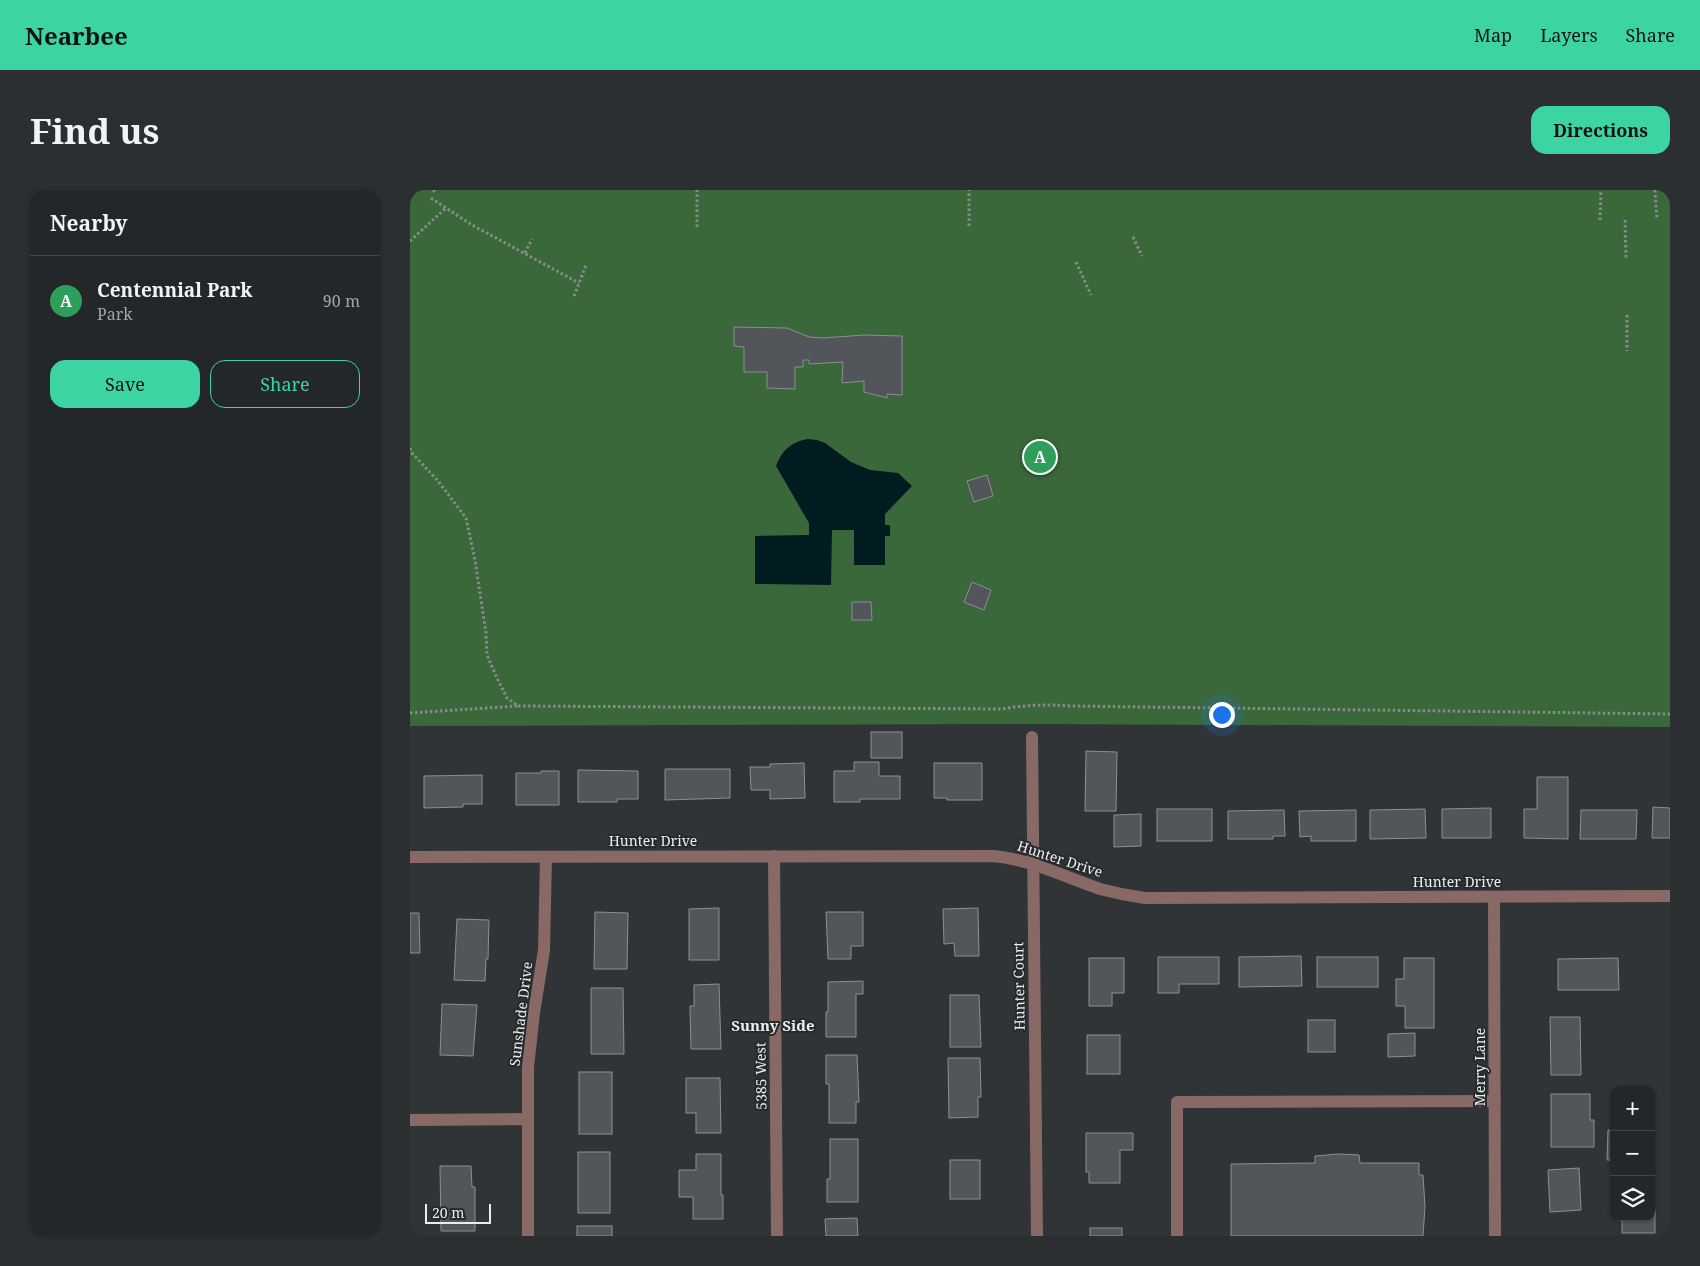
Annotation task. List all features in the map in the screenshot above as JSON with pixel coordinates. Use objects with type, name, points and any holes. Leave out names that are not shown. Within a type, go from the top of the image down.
[{"type":"street","name":"Hunter Court","points":[[1032,737],[1036,1236]]},
{"type":"street","name":"5385 West","points":[[774,856],[777,1236]]},
{"type":"street","name":"Hunter Drive","points":[[410,857],[986,856],[1007,858],[1033,864],[1060,872],[1102,889],[1145,898],[1670,896]]},
{"type":"street","name":"Sunshade Drive","points":[[528,1236],[530,1041],[544,950],[546,857]]},
{"type":"street","name":"Merry Lane","points":[[1494,897],[1495,1236]]},
{"type":"street","points":[[1177,1236],[1177,1102],[1495,1101]]},
{"type":"street","points":[[410,1120],[528,1119]]},
{"type":"path","points":[[697,190],[697,227]]},
{"type":"path","points":[[969,190],[969,226]]},
{"type":"path","points":[[1600,220],[1601,190]]},
{"type":"path","points":[[1655,190],[1657,220]]},
{"type":"path","points":[[431,198],[472,225],[579,283]]},
{"type":"path","points":[[410,241],[446,208]]},
{"type":"path","points":[[1625,220],[1626,258]]},
{"type":"path","points":[[1133,237],[1142,256]]},
{"type":"path","points":[[525,253],[532,239]]},
{"type":"path","points":[[1076,262],[1090,295]]},
{"type":"path","points":[[574,296],[586,265]]},
{"type":"path","points":[[1627,315],[1627,351]]},
{"type":"path","points":[[410,448],[411,452],[438,480],[466,518],[475,560],[486,633],[487,655],[507,698],[518,706]]},
{"type":"path","points":[[410,713],[518,706],[1002,709],[1024,705],[1048,704],[1070,706],[1670,714]]},
{"type":"green space","points":[[410,190],[1670,190],[1670,727],[1032,724],[410,726]]},
{"type":"water","points":[[808,439],[825,443],[851,462],[870,470],[898,473],[912,486],[885,514],[885,525],[890,525],[890,536],[885,536],[885,565],[854,565],[854,530],[832,530],[831,585],[755,584],[755,536],[809,535],[809,523],[776,466],[784,451],[797,442]]},
{"type":"building","points":[[734,327],[787,328],[809,337],[823,338],[864,335],[902,336],[902,395],[887,394],[887,398],[864,392],[864,381],[842,383],[843,362],[809,364],[809,360],[803,360],[803,367],[795,367],[795,389],[767,388],[767,372],[744,372],[744,347],[734,346]]},
{"type":"building","points":[[987,475],[993,496],[974,502],[967,481]]},
{"type":"building","points":[[972,582],[991,590],[984,610],[964,602]]},
{"type":"building","points":[[852,602],[871,602],[872,620],[852,620]]},
{"type":"building","points":[[871,732],[902,732],[902,758],[871,758]]},
{"type":"building","points":[[1086,751],[1117,752],[1116,811],[1085,811]]},
{"type":"building","points":[[854,762],[879,762],[879,776],[900,776],[900,799],[860,799],[860,802],[834,802],[834,771],[854,771]]},
{"type":"building","points":[[804,763],[805,798],[770,799],[770,790],[751,790],[750,767],[770,767],[770,764]]},
{"type":"building","points":[[934,763],[982,763],[982,800],[934,798]]},
{"type":"building","points":[[665,769],[730,769],[730,798],[665,800]]},
{"type":"building","points":[[578,770],[638,771],[638,799],[617,799],[617,802],[578,802]]},
{"type":"building","points":[[541,771],[559,771],[559,805],[516,805],[516,773],[541,773]]},
{"type":"building","points":[[482,775],[482,804],[463,804],[463,807],[424,808],[424,776]]},
{"type":"building","points":[[1537,777],[1568,777],[1568,839],[1524,838],[1524,809],[1537,809]]},
{"type":"building","points":[[1653,807],[1670,808],[1670,838],[1652,838]]},
{"type":"building","points":[[1491,808],[1491,838],[1442,838],[1442,809]]},
{"type":"building","points":[[1157,809],[1212,809],[1212,841],[1157,841]]},
{"type":"building","points":[[1425,809],[1426,838],[1370,839],[1370,810]]},
{"type":"building","points":[[1284,810],[1285,836],[1273,836],[1273,839],[1228,839],[1228,811]]},
{"type":"building","points":[[1356,810],[1356,841],[1311,841],[1311,836],[1300,837],[1299,811]]},
{"type":"building","points":[[1581,810],[1637,810],[1636,839],[1580,839]]},
{"type":"building","points":[[1141,814],[1141,846],[1114,847],[1114,815]]},
{"type":"building","points":[[719,908],[719,960],[689,960],[689,909]]},
{"type":"building","points":[[978,908],[979,956],[955,956],[954,943],[944,944],[943,909]]},
{"type":"building","points":[[595,912],[628,913],[627,969],[594,969]]},
{"type":"building","points":[[826,912],[863,912],[863,946],[851,946],[851,959],[828,959]]},
{"type":"building","points":[[410,913],[419,913],[420,953],[410,953]]},
{"type":"building","points":[[457,919],[489,920],[488,959],[486,959],[485,981],[454,980]]},
{"type":"building","points":[[1301,956],[1302,986],[1239,987],[1239,957]]},
{"type":"building","points":[[1158,957],[1219,957],[1219,984],[1179,984],[1179,993],[1158,993]]},
{"type":"building","points":[[1317,957],[1378,957],[1378,987],[1317,987]]},
{"type":"building","points":[[1089,958],[1124,958],[1124,993],[1112,993],[1112,1006],[1089,1006]]},
{"type":"building","points":[[1404,958],[1434,958],[1434,1028],[1405,1028],[1405,1006],[1396,1006],[1396,979],[1404,979]]},
{"type":"building","points":[[1618,958],[1619,990],[1558,990],[1558,959]]},
{"type":"building","points":[[863,981],[863,994],[856,994],[856,1037],[826,1037],[828,982]]},
{"type":"building","points":[[719,984],[721,1049],[691,1049],[690,1006],[694,1006],[694,985]]},
{"type":"building","points":[[591,988],[623,988],[624,1054],[591,1054]]},
{"type":"building","points":[[950,995],[979,995],[981,1047],[950,1047]]},
{"type":"building","points":[[442,1004],[477,1005],[473,1056],[440,1055]]},
{"type":"building","points":[[1550,1017],[1580,1017],[1581,1075],[1551,1075]]},
{"type":"building","points":[[1308,1020],[1335,1020],[1335,1052],[1308,1052]]},
{"type":"building","points":[[1415,1033],[1415,1056],[1388,1057],[1388,1034]]},
{"type":"building","points":[[1087,1035],[1120,1035],[1120,1074],[1087,1074]]},
{"type":"building","points":[[826,1055],[857,1055],[859,1102],[856,1102],[856,1123],[829,1123],[829,1084],[826,1084]]},
{"type":"building","points":[[948,1058],[980,1058],[981,1097],[978,1097],[978,1117],[949,1118]]},
{"type":"building","points":[[579,1072],[612,1072],[612,1134],[579,1134]]},
{"type":"building","points":[[686,1078],[720,1078],[721,1133],[696,1133],[696,1113],[686,1113]]},
{"type":"building","points":[[1551,1094],[1590,1094],[1590,1120],[1594,1120],[1594,1147],[1551,1147]]},
{"type":"building","points":[[1608,1130],[1610,1130],[1610,1160],[1607,1160]]},
{"type":"building","points":[[1086,1133],[1133,1133],[1133,1150],[1120,1150],[1120,1183],[1089,1183],[1089,1172],[1086,1172]]},
{"type":"building","points":[[830,1139],[858,1139],[858,1202],[827,1202],[827,1179],[830,1179]]},
{"type":"building","points":[[578,1152],[610,1152],[610,1213],[578,1213]]},
{"type":"building","points":[[696,1154],[721,1154],[723,1219],[693,1219],[693,1197],[679,1197],[679,1170],[696,1170]]},
{"type":"building","points":[[1359,1155],[1360,1163],[1419,1163],[1419,1175],[1423,1175],[1425,1207],[1423,1236],[1231,1236],[1231,1164],[1315,1163],[1315,1156]]},
{"type":"building","points":[[950,1160],[980,1160],[980,1199],[950,1199]]},
{"type":"building","points":[[440,1166],[471,1166],[472,1187],[475,1187],[475,1231],[441,1231]]},
{"type":"building","points":[[1579,1168],[1581,1210],[1550,1212],[1548,1170]]},
{"type":"building","points":[[857,1218],[858,1236],[826,1236],[825,1219]]},
{"type":"building","points":[[1622,1221],[1655,1221],[1655,1233],[1622,1233]]},
{"type":"building","points":[[577,1226],[612,1226],[612,1236],[577,1236]]},
{"type":"building","points":[[1090,1228],[1122,1228],[1122,1236],[1090,1236]]},
{"type":"place","name":"Centennial Park","points":[[1040,457]]},
{"type":"district","name":"Sunny Side","points":[[773,1026]]}]
